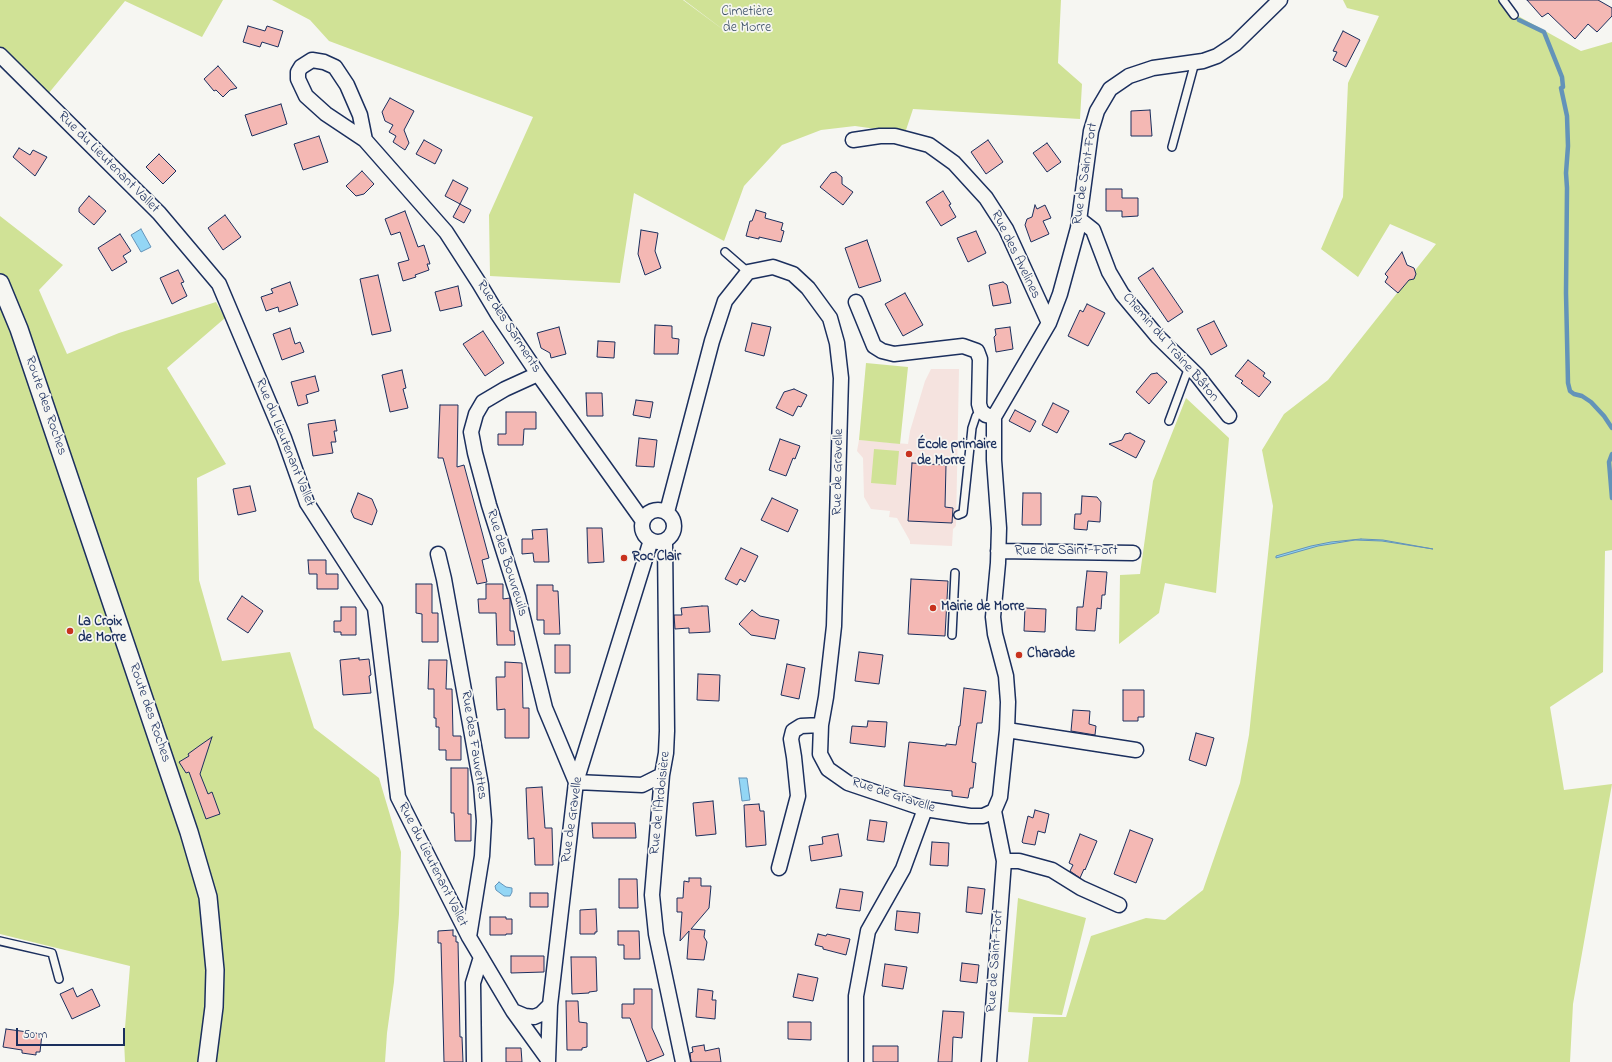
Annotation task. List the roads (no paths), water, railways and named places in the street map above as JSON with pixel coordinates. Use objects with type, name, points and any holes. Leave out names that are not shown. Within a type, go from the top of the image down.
[{"type":"street","name":"Rue de Saint-Fort","points":[[987,414],[1049,323],[1060,294],[1079,219],[1091,131],[1097,110],[1110,89],[1129,76],[1153,68],[1195,62],[1217,56],[1235,44],[1280,0]]},
{"type":"street","name":"Rue du Lieutenant Vallet","points":[[0,55],[159,213],[219,284],[284,438],[307,503],[375,608],[398,797],[469,937],[513,1012],[547,1060]]},
{"type":"street","name":"Rue des Sarments","points":[[365,140],[360,115],[347,85],[335,67],[324,62],[312,60],[301,67],[298,72],[298,79],[306,96],[326,114],[365,140],[446,232],[480,283],[497,313],[538,374],[643,522]]},
{"type":"street","name":"Rue des Avelines","points":[[853,140],[880,136],[895,136],[929,145],[954,163],[986,198],[1006,229],[1049,323]]},
{"type":"street","name":"Chemin du Traine Bâton","points":[[1079,219],[1093,230],[1110,272],[1122,294],[1158,337],[1197,375],[1228,416]]},
{"type":"street","name":"Rue de Gravelle","points":[[748,272],[774,267],[793,274],[808,288],[830,318],[837,343],[841,378],[835,607],[833,643],[821,725],[820,754],[828,769],[848,783],[925,809],[970,816],[983,816],[994,811]]},
{"type":"street","points":[[662,511],[676,474],[725,301],[748,272]]},
{"type":"street","name":"Route des Roches","points":[[0,283],[19,329],[50,419],[189,832],[208,897],[216,970],[214,1007],[206,1062]]},
{"type":"street","name":"Rue de Saint-Fort","points":[[856,302],[874,346],[882,351],[894,354],[963,346],[976,351],[980,359],[979,404],[987,414],[994,460],[999,528],[993,617],[995,634],[1006,676],[1008,702],[1007,730],[1000,797],[994,811],[1004,861],[989,1062]]},
{"type":"street","name":"Rue des Bouvreuils","points":[[538,374],[505,389],[483,402],[476,414],[472,432],[475,453],[487,498],[518,597],[545,708],[576,782]]},
{"type":"street","points":[[662,511],[671,515],[674,524],[672,534],[658,540],[644,534],[642,526],[648,513],[662,511]]},
{"type":"street","name":"Rue de Gravelle","points":[[547,1060],[550,1005],[576,782],[658,540]]},
{"type":"street","name":"Rue de l'Ardoisière","points":[[658,540],[667,731],[652,895],[656,934],[682,1062]]},
{"type":"street","name":"Rue de Saint-Fort","points":[[998,551],[1133,552]]},
{"type":"street","name":"Rue des Fauvettes","points":[[438,554],[444,579],[481,785],[484,821],[482,856],[469,937]]},
{"type":"street","points":[[779,868],[798,796],[791,739],[793,731],[801,726],[821,725]]},
{"type":"street","points":[[1007,730],[1136,750]]},
{"type":"street","points":[[576,782],[642,785],[662,775]]},
{"type":"street","points":[[856,1062],[856,996],[868,931],[903,869],[925,809]]},
{"type":"street","points":[[1004,861],[1019,860],[1052,870],[1081,888],[1119,905]]},
{"type":"street","points":[[474,1062],[473,983],[482,958]]},
{"type":"street","points":[[513,1012],[534,1017],[541,1014],[550,1005]]},
{"type":"street","points":[[672,1062],[679,1048]]},
{"type":"lane","points":[[1503,0],[1514,15]]},
{"type":"lane","points":[[1172,147],[1195,62]]},
{"type":"lane","points":[[725,252],[748,272]]},
{"type":"lane","points":[[1169,421],[1189,367]]},
{"type":"lane","points":[[958,515],[963,513],[972,428],[976,416],[987,414]]},
{"type":"lane","points":[[952,635],[955,573]]},
{"type":"lane","points":[[0,941],[52,953],[59,979]]},
{"type":"water","points":[[141,229],[151,247],[141,252],[131,235]]},
{"type":"water","points":[[1361,539],[1383,540],[1433,549],[1382,541],[1355,540],[1318,546],[1276,558],[1276,556],[1311,546]]},
{"type":"water","points":[[739,778],[747,778],[750,800],[742,801]]},
{"type":"water","points":[[499,882],[506,887],[512,888],[510,896],[504,896],[496,890],[495,886]]},
{"type":"waterway","points":[[1519,20],[1544,32],[1562,77],[1563,87],[1561,88],[1567,116],[1568,146],[1566,173],[1568,383],[1570,391],[1591,402],[1604,416],[1612,428]]},
{"type":"waterway","points":[[1612,454],[1609,462],[1612,498]]},
{"type":"place","name":"École primaire de Morre","points":[[909,454]]},
{"type":"place","name":"Roc Clair","points":[[624,558]]},
{"type":"place","name":"Mairie de Morre","points":[[933,608]]},
{"type":"place","name":"La Croix de Morre","points":[[70,631]]},
{"type":"place","name":"Charade","points":[[1019,655]]},
{"type":"park label","name":"Cimetière de Morre","points":[[747,22]]}]
